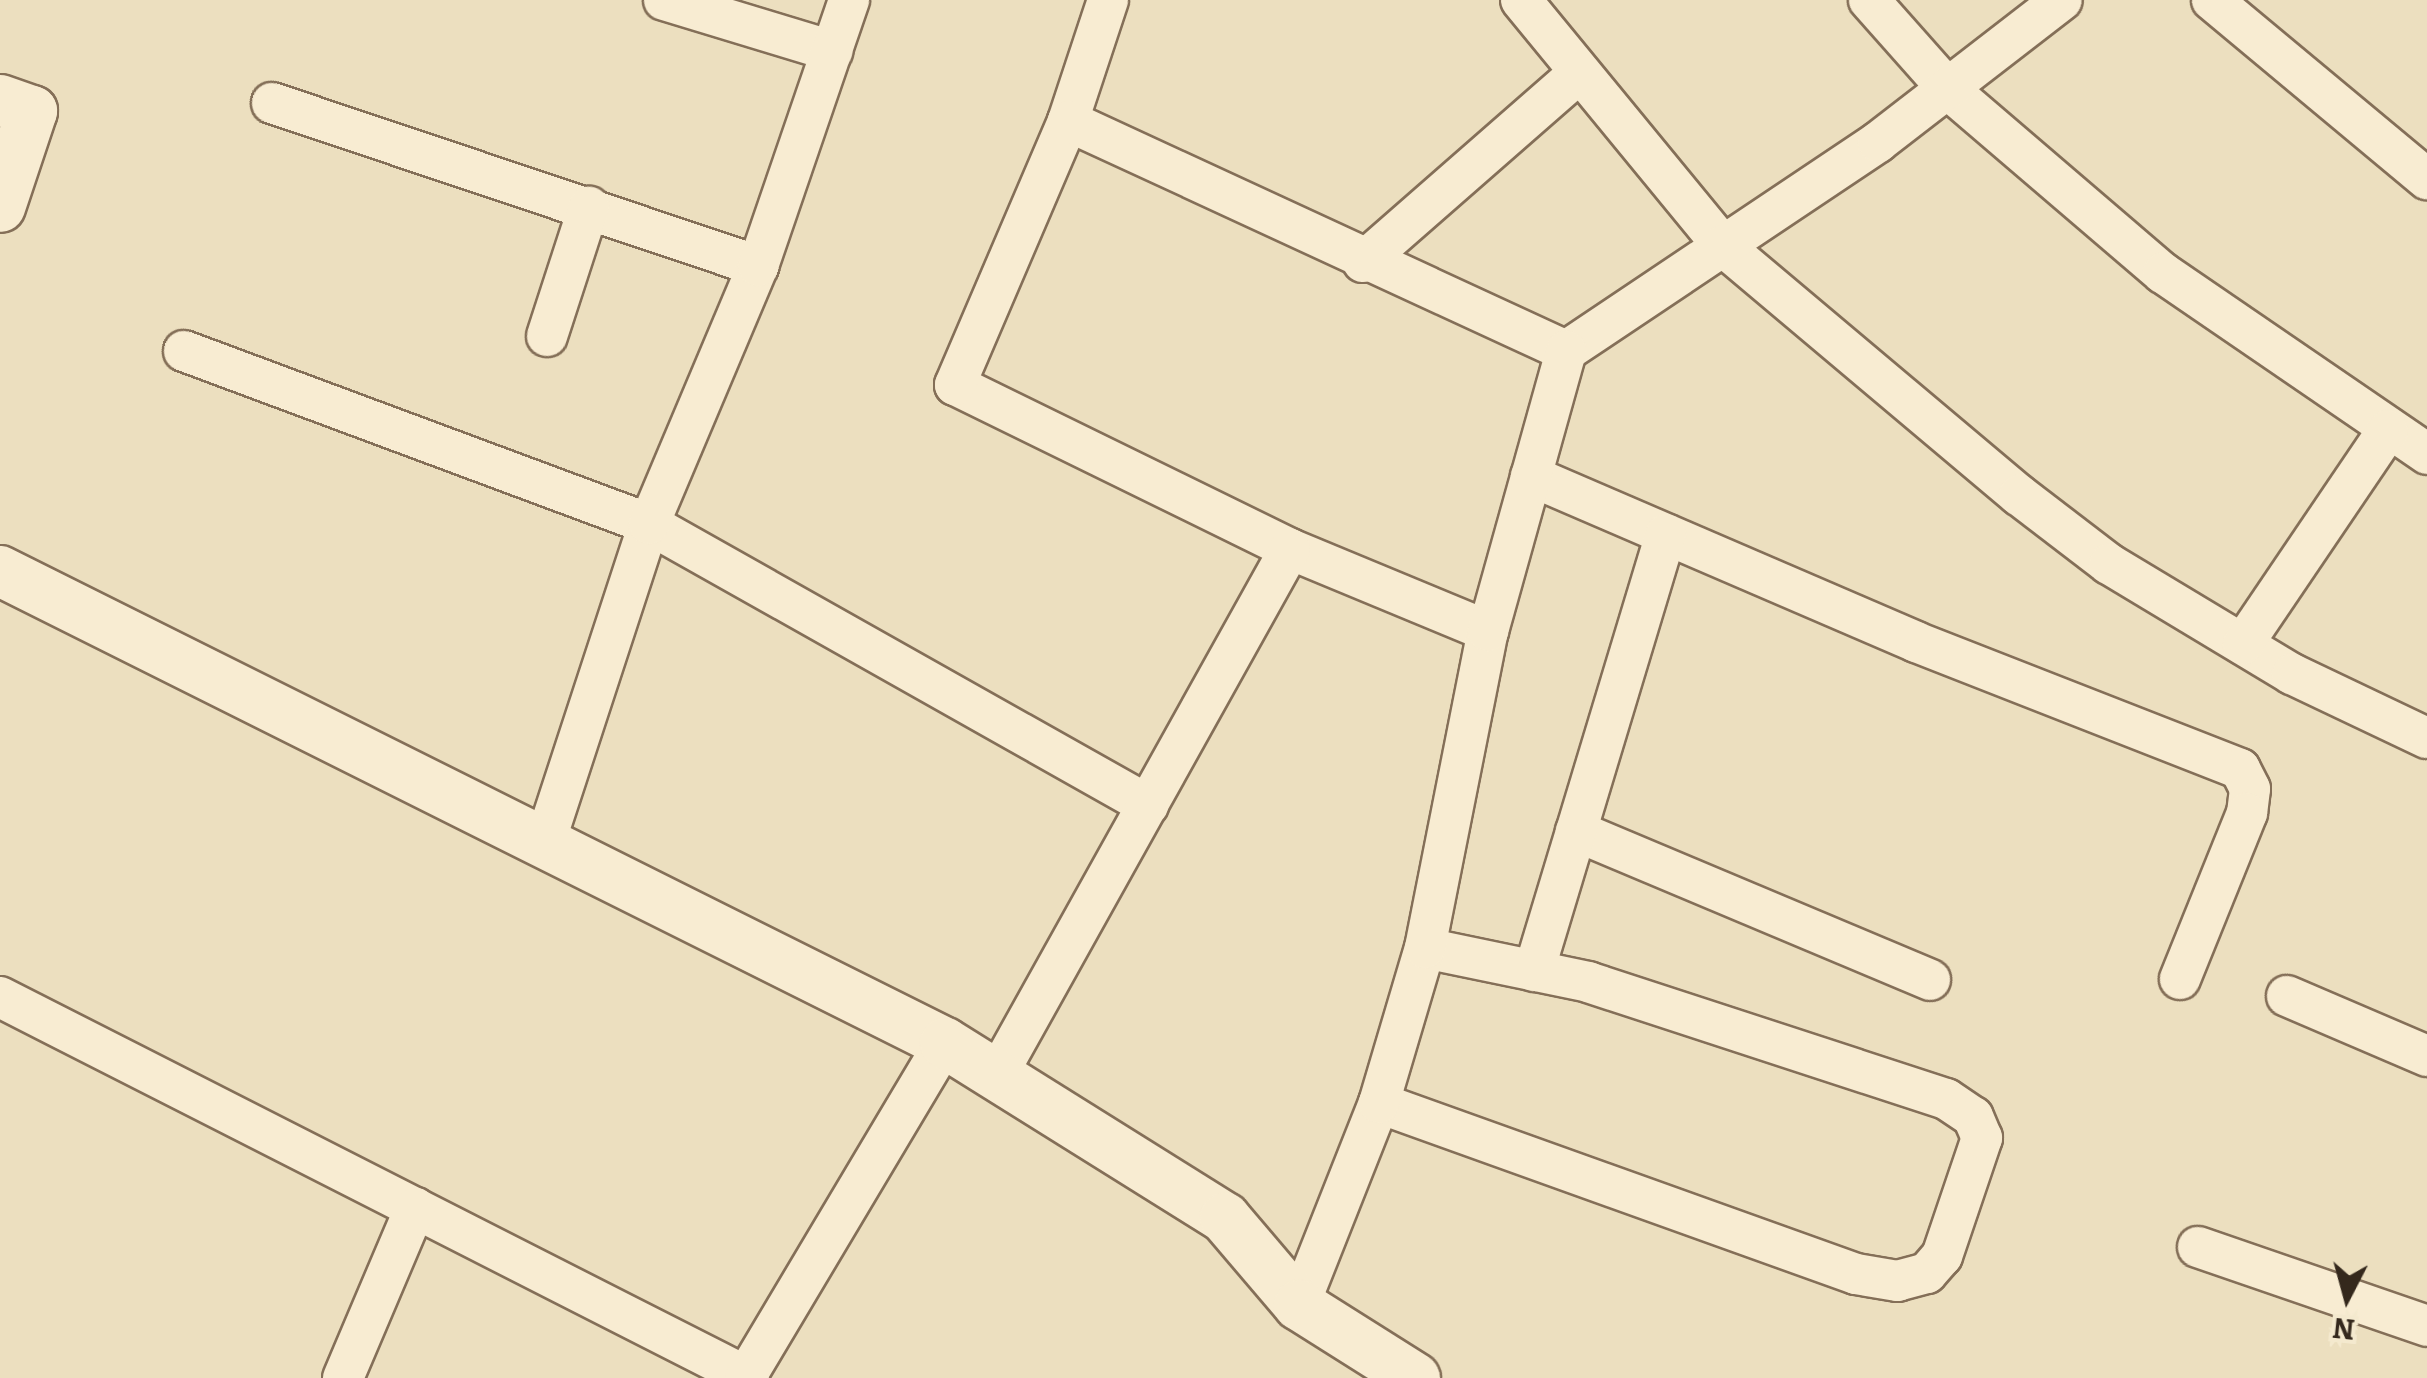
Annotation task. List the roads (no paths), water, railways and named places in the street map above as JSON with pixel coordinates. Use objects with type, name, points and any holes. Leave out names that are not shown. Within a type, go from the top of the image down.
[{"type":"street","points":[[664,0],[832,51]]},
{"type":"street","points":[[546,839],[649,524],[758,266],[849,0]]},
{"type":"street","points":[[1522,0],[1723,246],[2110,564],[2243,644],[2427,738]]},
{"type":"street","points":[[1869,0],[1948,88],[2162,273],[2427,454]]},
{"type":"street","points":[[1299,1305],[1379,1104],[1424,948],[1488,631],[1566,351],[1948,88],[2062,0]]},
{"type":"street","points":[[2212,0],[2427,179]]},
{"type":"street","points":[[1096,4],[1068,120],[955,385],[1290,550],[1488,631]]},
{"type":"street","points":[[1362,262],[1579,73]]},
{"type":"street","points":[[0,100],[32,111],[0,207]]},
{"type":"street","points":[[272,104],[758,266]]},
{"type":"street","points":[[1068,120],[1362,262],[1566,351]]},
{"type":"street","points":[[547,336],[589,207]]},
{"type":"street","points":[[184,351],[649,524],[1148,805]]},
{"type":"street","points":[[2243,644],[2388,430]]},
{"type":"street","points":[[1530,476],[2240,770],[2250,788],[2248,813],[2180,979]]},
{"type":"street","points":[[1534,971],[1666,535]]},
{"type":"street","points":[[997,1075],[1290,550]]},
{"type":"street","points":[[0,571],[546,839],[945,1042],[1224,1218],[1299,1305],[1415,1378]]},
{"type":"street","points":[[1576,831],[1930,980]]},
{"type":"street","points":[[1379,1104],[1856,1274],[1897,1281],[1927,1273],[1942,1256],[1982,1138],[1973,1116],[1890,1080],[1534,971],[1424,948]]},
{"type":"street","points":[[2287,996],[2427,1056]]},
{"type":"street","points":[[0,997],[747,1377],[945,1042]]},
{"type":"street","points":[[343,1378],[415,1208]]},
{"type":"street","points":[[2198,1247],[2427,1326]]}]
